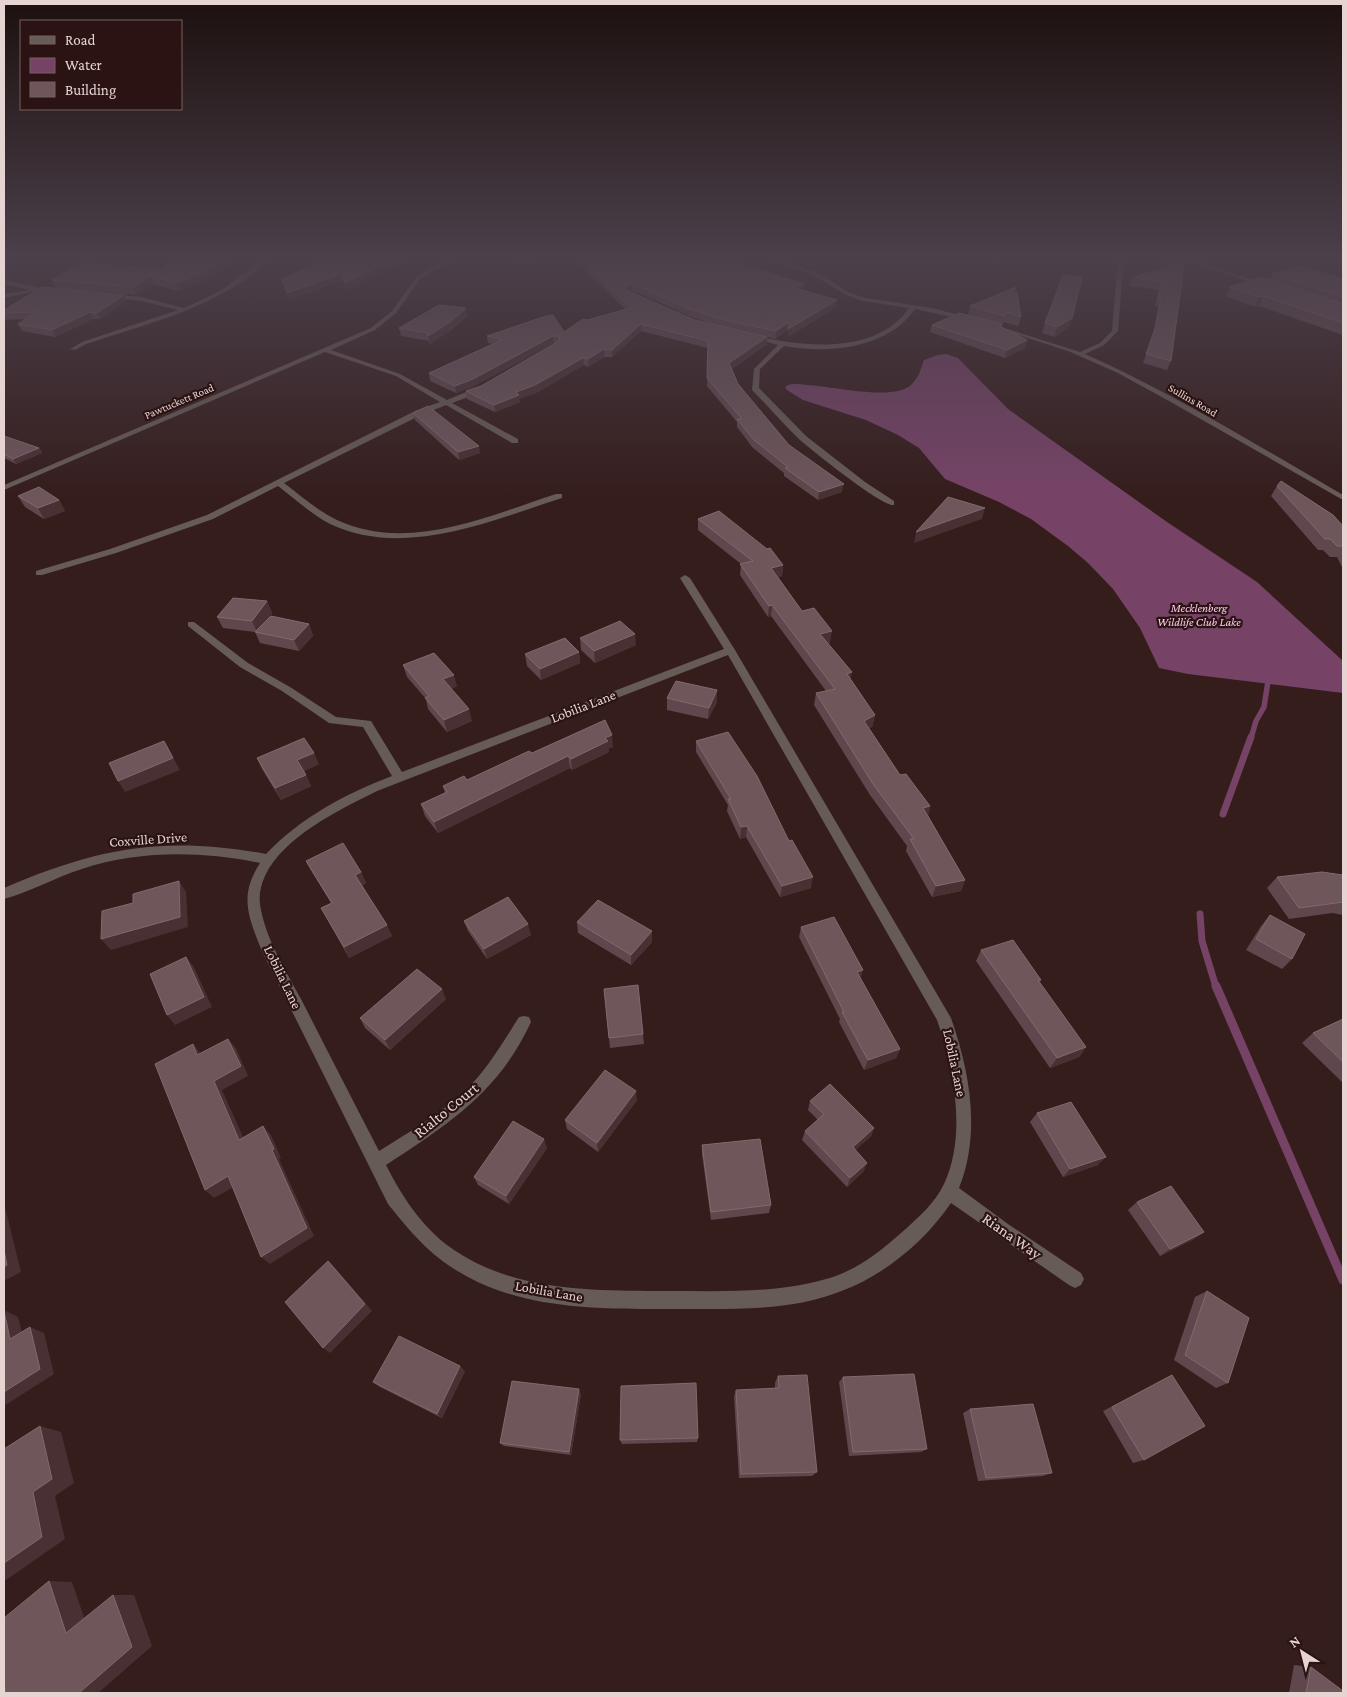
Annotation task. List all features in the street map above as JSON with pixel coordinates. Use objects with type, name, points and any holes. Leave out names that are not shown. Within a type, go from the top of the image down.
[{"type":"street","points":[[73,350],[100,337]]},
{"type":"street","name":"Pawtuckett Road","points":[[5,486],[355,337]]},
{"type":"street","points":[[752,337],[781,345],[830,346],[864,341],[875,337]]},
{"type":"street","name":"Sullins Road","points":[[1028,337],[1080,354],[1120,372],[1172,399],[1343,498]]},
{"type":"street","points":[[1080,354],[1102,344],[1108,337]]},
{"type":"street","points":[[781,345],[758,369],[755,388],[804,438],[862,484],[891,503]]},
{"type":"street","points":[[326,350],[398,374],[515,441]]},
{"type":"street","points":[[39,573],[113,551],[201,521],[280,484],[402,420],[486,386]]},
{"type":"street","points":[[280,484],[335,523],[367,533],[392,536],[448,530],[559,496]]},
{"type":"street","name":"Lobilia Lane","points":[[685,578],[730,650],[944,1018],[954,1044],[963,1100],[964,1124],[960,1153],[949,1191],[930,1217],[890,1255],[859,1276],[832,1286],[781,1298],[745,1300],[606,1300],[560,1296],[525,1290],[494,1279],[449,1257],[422,1234],[400,1205],[375,1162],[268,949],[256,917],[253,894],[260,872],[282,844],[312,821],[373,788],[730,650]]},
{"type":"street","points":[[192,624],[244,665],[286,689],[333,720],[367,724],[399,778]]},
{"type":"street","name":"Coxville Drive","points":[[4,894],[96,859],[125,854],[170,850],[214,851],[270,860]]},
{"type":"street","name":"Rialto Court","points":[[375,1162],[439,1120],[472,1094],[498,1063],[524,1022]]},
{"type":"street","name":"Riana Way","points":[[949,1191],[1002,1230],[1075,1279]]},
{"type":"water","name":"Mecklenberg Wildlife Club Lake","points":[[946,354],[958,358],[1008,409],[1167,522],[1257,582],[1343,661],[1343,693],[1188,674],[1159,668],[1140,628],[1113,589],[1088,563],[1068,546],[1031,519],[999,502],[945,479],[919,448],[898,435],[866,420],[803,400],[785,387],[790,384],[799,384],[863,392],[892,392],[904,389],[912,384],[924,360]]},
{"type":"building","points":[[491,337],[551,337],[473,379],[455,386],[429,373],[502,340]]},
{"type":"building","points":[[560,337],[626,337],[612,350],[604,349],[588,359],[583,358],[535,385],[516,392],[519,395],[494,405],[466,391],[481,386],[559,341]]},
{"type":"building","points":[[693,337],[767,337],[729,363],[738,384],[789,445],[844,484],[819,492],[785,468],[788,467],[754,440],[737,419],[742,419],[707,378],[708,341]]},
{"type":"building","points":[[969,337],[1021,337],[1027,340],[1007,350]]},
{"type":"building","points":[[1152,337],[1174,337],[1171,361],[1146,354]]},
{"type":"building","points":[[428,406],[479,446],[458,452],[413,413]]},
{"type":"building","points":[[4,436],[39,448],[13,459],[4,454]]},
{"type":"building","points":[[1281,481],[1333,515],[1343,526],[1343,546],[1337,546],[1330,539],[1325,539],[1277,486]]},
{"type":"building","points":[[39,487],[59,500],[38,508],[18,496]]},
{"type":"building","points":[[948,497],[985,508],[916,532]]},
{"type":"building","points":[[719,511],[767,549],[770,548],[783,565],[771,568],[802,611],[814,608],[832,631],[820,634],[852,672],[847,674],[875,715],[864,721],[900,775],[906,774],[930,806],[923,808],[965,880],[936,886],[910,839],[914,839],[873,784],[816,693],[835,689],[772,605],[769,606],[740,564],[753,561],[698,519]]},
{"type":"building","points":[[233,598],[267,601],[252,621],[217,617]]},
{"type":"building","points":[[271,616],[309,624],[294,640],[255,632]]},
{"type":"building","points":[[620,621],[635,634],[594,651],[580,638]]},
{"type":"building","points":[[565,638],[579,652],[540,669],[525,654]]},
{"type":"building","points":[[434,653],[454,675],[443,679],[469,709],[444,720],[425,698],[429,696],[403,665]]},
{"type":"building","points":[[676,681],[717,690],[709,708],[667,698]]},
{"type":"building","points":[[605,720],[612,735],[605,738],[608,741],[571,759],[568,756],[434,822],[421,804],[447,792],[443,786],[464,776],[467,780],[529,751],[532,753]]},
{"type":"building","points":[[728,732],[757,776],[789,841],[792,840],[813,877],[782,886],[747,826],[741,827],[728,799],[731,799],[696,741]]},
{"type":"building","points":[[304,738],[314,753],[297,760],[306,775],[275,788],[257,758]]},
{"type":"building","points":[[164,741],[173,758],[118,781],[109,763]]},
{"type":"building","points":[[343,843],[361,872],[355,875],[387,925],[344,947],[321,908],[332,903],[306,861]]},
{"type":"building","points":[[1322,872],[1343,875],[1343,902],[1299,908],[1277,877]]},
{"type":"building","points":[[179,881],[180,917],[101,939],[102,911],[133,903],[133,894]]},
{"type":"building","points":[[508,897],[528,924],[484,949],[464,921]]},
{"type":"building","points":[[598,900],[652,931],[631,955],[577,922]]},
{"type":"building","points":[[1270,915],[1305,934],[1292,959],[1256,939]]},
{"type":"building","points":[[834,917],[863,970],[857,972],[900,1049],[868,1060],[842,1012],[844,1012],[801,927]]},
{"type":"building","points":[[1013,940],[1041,980],[1038,980],[1086,1047],[1057,1058],[981,950]]},
{"type":"building","points":[[186,957],[204,997],[167,1015],[150,974]]},
{"type":"building","points":[[417,969],[442,989],[385,1040],[360,1018]]},
{"type":"building","points":[[638,985],[643,1034],[609,1038],[604,989]]},
{"type":"building","points":[[1343,1019],[1343,1062],[1313,1033]]},
{"type":"building","points":[[228,1039],[241,1066],[214,1081],[239,1140],[263,1126],[307,1228],[261,1257],[228,1176],[205,1190],[155,1064],[193,1044],[197,1055]]},
{"type":"building","points":[[605,1070],[636,1091],[597,1143],[565,1120]]},
{"type":"building","points":[[830,1084],[874,1128],[853,1147],[867,1163],[850,1178],[805,1131],[824,1114],[810,1101]]},
{"type":"building","points":[[1071,1102],[1106,1157],[1070,1169],[1037,1113]]},
{"type":"building","points":[[513,1121],[544,1139],[506,1196],[474,1177]]},
{"type":"building","points":[[760,1139],[771,1205],[711,1212],[702,1145]]},
{"type":"building","points":[[1171,1186],[1204,1232],[1170,1249],[1137,1202]]},
{"type":"building","points":[[4,1250],[7,1265],[4,1267]]},
{"type":"building","points":[[328,1261],[365,1304],[323,1348],[285,1302]]},
{"type":"building","points":[[1207,1291],[1249,1318],[1228,1383],[1185,1355]]},
{"type":"building","points":[[4,1311],[10,1339],[30,1327],[40,1369],[4,1392]]},
{"type":"building","points":[[399,1336],[460,1366],[437,1414],[373,1382]]},
{"type":"building","points":[[914,1374],[927,1449],[853,1452],[843,1377]]},
{"type":"building","points":[[807,1375],[817,1472],[741,1474],[736,1390],[779,1388],[778,1376]]},
{"type":"building","points":[[1172,1375],[1205,1426],[1144,1460],[1112,1407]]},
{"type":"building","points":[[512,1381],[579,1389],[569,1452],[500,1443]]},
{"type":"building","points":[[696,1383],[698,1438],[620,1440],[621,1386]]},
{"type":"building","points":[[1033,1404],[1052,1473],[986,1478],[970,1409]]},
{"type":"building","points":[[40,1426],[52,1479],[33,1492],[42,1537],[4,1563],[4,1449]]},
{"type":"building","points":[[49,1581],[66,1633],[113,1595],[132,1647],[79,1693],[6,1693],[4,1684],[4,1618]]},
{"type":"building","points":[[1311,1667],[1343,1691],[1343,1693],[1306,1693]]},
{"type":"waterway","points":[[1251,738],[1256,721],[1264,707],[1269,675]]},
{"type":"waterway","points":[[1223,814],[1251,737]]},
{"type":"waterway","points":[[1200,914],[1202,941],[1216,987]]},
{"type":"waterway","points":[[1216,986],[1343,1280]]}]
